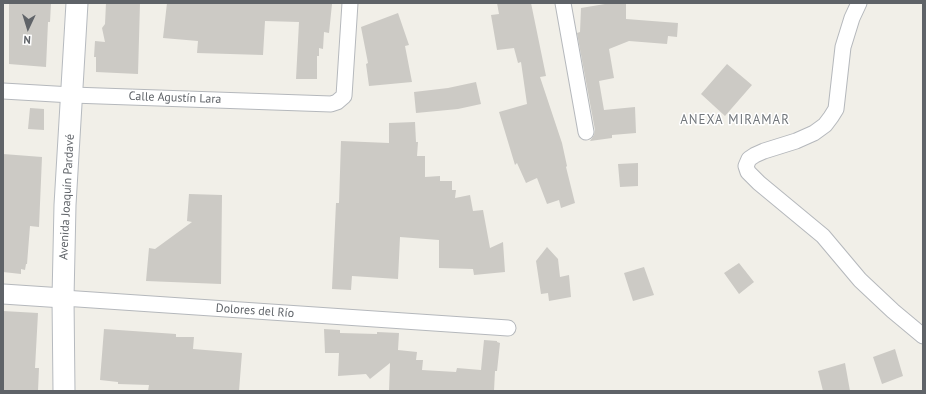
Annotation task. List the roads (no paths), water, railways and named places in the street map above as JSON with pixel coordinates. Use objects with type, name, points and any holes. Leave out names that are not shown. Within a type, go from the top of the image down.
[{"type":"main road","name":"Avenida Joaquín Pardavé","points":[[64,391],[63,298],[65,205],[77,3]]},
{"type":"street","name":"Calle Agustín Lara","points":[[3,91],[72,95],[331,104],[337,102],[344,96],[350,3]]},
{"type":"street","points":[[562,3],[586,132]]},
{"type":"street","points":[[859,3],[852,18],[843,46],[836,109],[831,117],[825,125],[814,133],[796,141],[754,155],[748,159],[746,166],[748,172],[759,183],[823,236],[860,280],[893,311],[923,336]]},
{"type":"street","name":"Dolores del Río","points":[[3,294],[508,328]]},
{"type":"district","name":"ANEXA MIRAMAR","points":[[735,120]]}]
